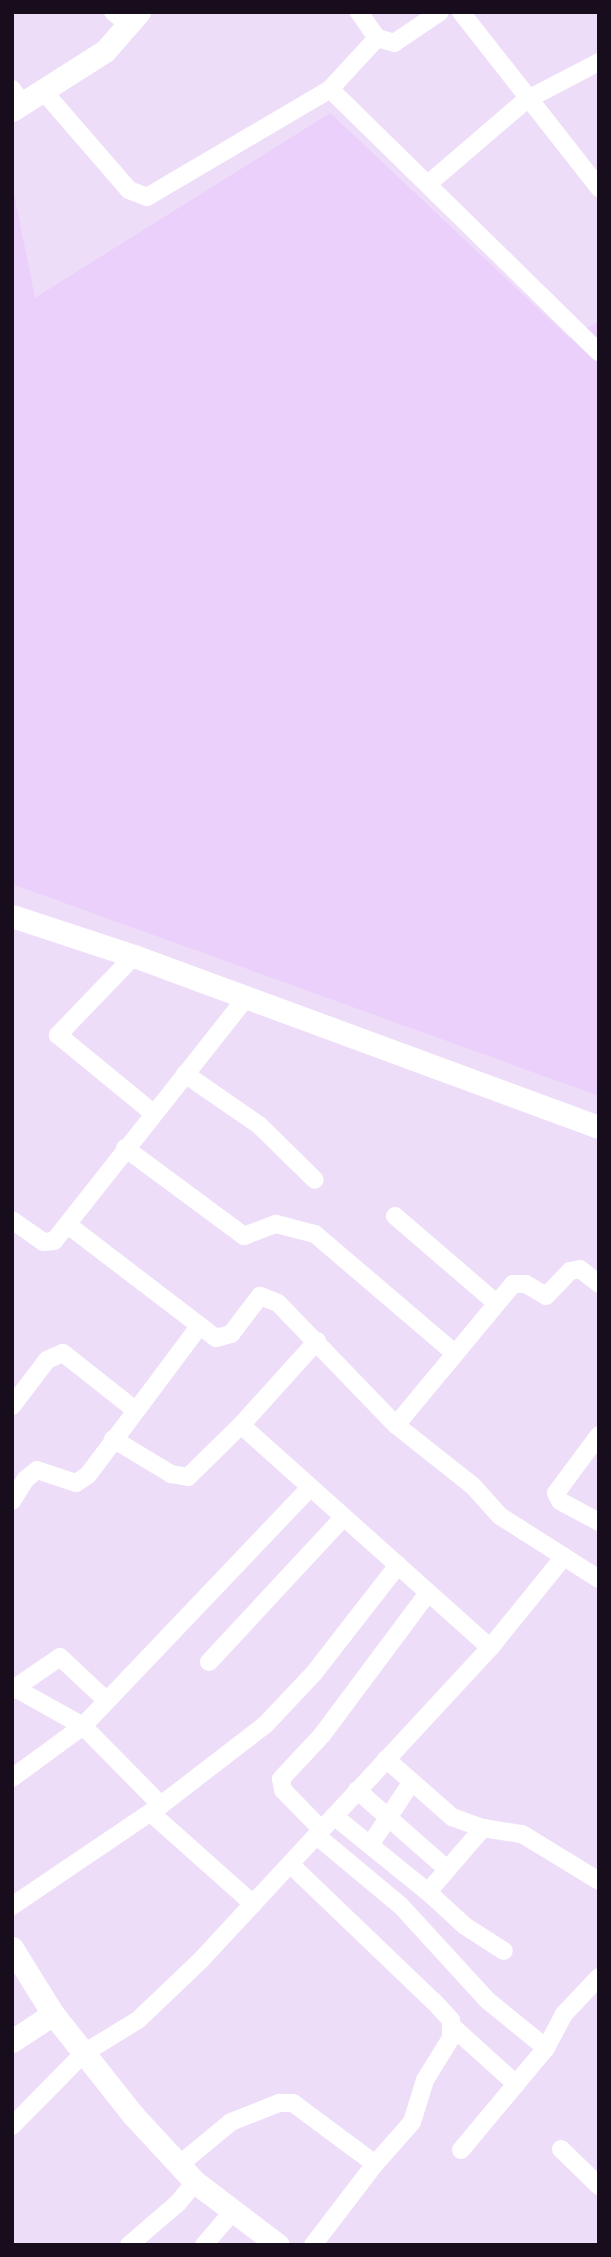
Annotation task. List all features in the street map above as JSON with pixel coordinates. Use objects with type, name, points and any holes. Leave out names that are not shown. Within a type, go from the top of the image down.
[{"type":"street","points":[[359,12],[377,38],[394,43],[440,12]]},
{"type":"street","points":[[461,12],[526,100],[599,188]]},
{"type":"street","points":[[16,101],[45,93],[128,17]]},
{"type":"street","points":[[45,93],[141,198],[330,89],[377,38]]},
{"type":"street","points":[[428,184],[526,100],[599,62]]},
{"type":"street","points":[[330,89],[599,352]]},
{"type":"street","points":[[12,916],[134,956],[599,1127]]},
{"type":"street","points":[[134,956],[58,1035],[153,1113]]},
{"type":"street","points":[[12,1220],[43,1242],[54,1241],[247,997]]},
{"type":"street","points":[[185,1074],[259,1125],[315,1180]]},
{"type":"street","points":[[125,1148],[244,1236],[276,1224],[315,1234],[453,1352]]},
{"type":"street","points":[[395,1216],[496,1303]]},
{"type":"street","points":[[68,1225],[198,1328],[224,1339],[253,1302],[269,1297],[317,1341],[396,1425],[480,1493],[500,1516],[562,1559],[599,1579]]},
{"type":"street","points":[[396,1425],[453,1352],[496,1303],[519,1282],[546,1296],[575,1269],[599,1284]]},
{"type":"street","points":[[12,1501],[37,1470],[76,1483],[82,1480],[198,1328]]},
{"type":"street","points":[[113,1439],[170,1474],[188,1477],[241,1425],[317,1341]]},
{"type":"street","points":[[12,1406],[47,1360],[63,1353],[134,1409]]},
{"type":"street","points":[[241,1425],[342,1519],[490,1647]]},
{"type":"street","points":[[599,1435],[555,1493],[560,1501],[599,1522]]},
{"type":"street","points":[[12,1778],[83,1726],[309,1489]]},
{"type":"street","points":[[209,1662],[342,1519]]},
{"type":"street","points":[[12,2126],[85,2053],[138,2020],[291,1865],[490,1647],[562,1559]]},
{"type":"street","points":[[12,1906],[156,1809],[265,1726],[289,1702],[398,1565]]},
{"type":"street","points":[[428,1593],[322,1735],[281,1779],[283,1790],[324,1827],[401,1906],[486,2000],[546,2049]]},
{"type":"street","points":[[107,1701],[60,1657],[14,1689],[83,1726],[156,1809],[253,1904]]},
{"type":"street","points":[[386,1759],[452,1817],[483,1828],[522,1834],[599,1881]]},
{"type":"street","points":[[370,1845],[411,1783]]},
{"type":"street","points":[[357,1790],[447,1869]]},
{"type":"street","points":[[324,1827],[370,1845],[465,1926],[504,1951]]},
{"type":"street","points":[[428,1892],[483,1828]]},
{"type":"street","points":[[291,1865],[433,2001],[454,2028],[516,2084]]},
{"type":"street","points":[[12,1948],[53,2014],[187,2173],[278,2245]]},
{"type":"street","points":[[461,2150],[546,2049],[564,2014],[599,1977]]},
{"type":"street","points":[[12,2041],[53,2014]]},
{"type":"street","points":[[313,2245],[375,2164],[412,2122],[425,2080],[454,2028]]},
{"type":"street","points":[[129,2245],[178,2203],[187,2173],[231,2122],[279,2103],[293,2103],[375,2164]]},
{"type":"street","points":[[561,2149],[599,2186]]},
{"type":"street","points":[[204,2245],[233,2211]]},
{"type":"shaded area","points":[[330,113],[569,338],[599,321],[599,1096],[12,884],[12,184],[35,298]]}]
